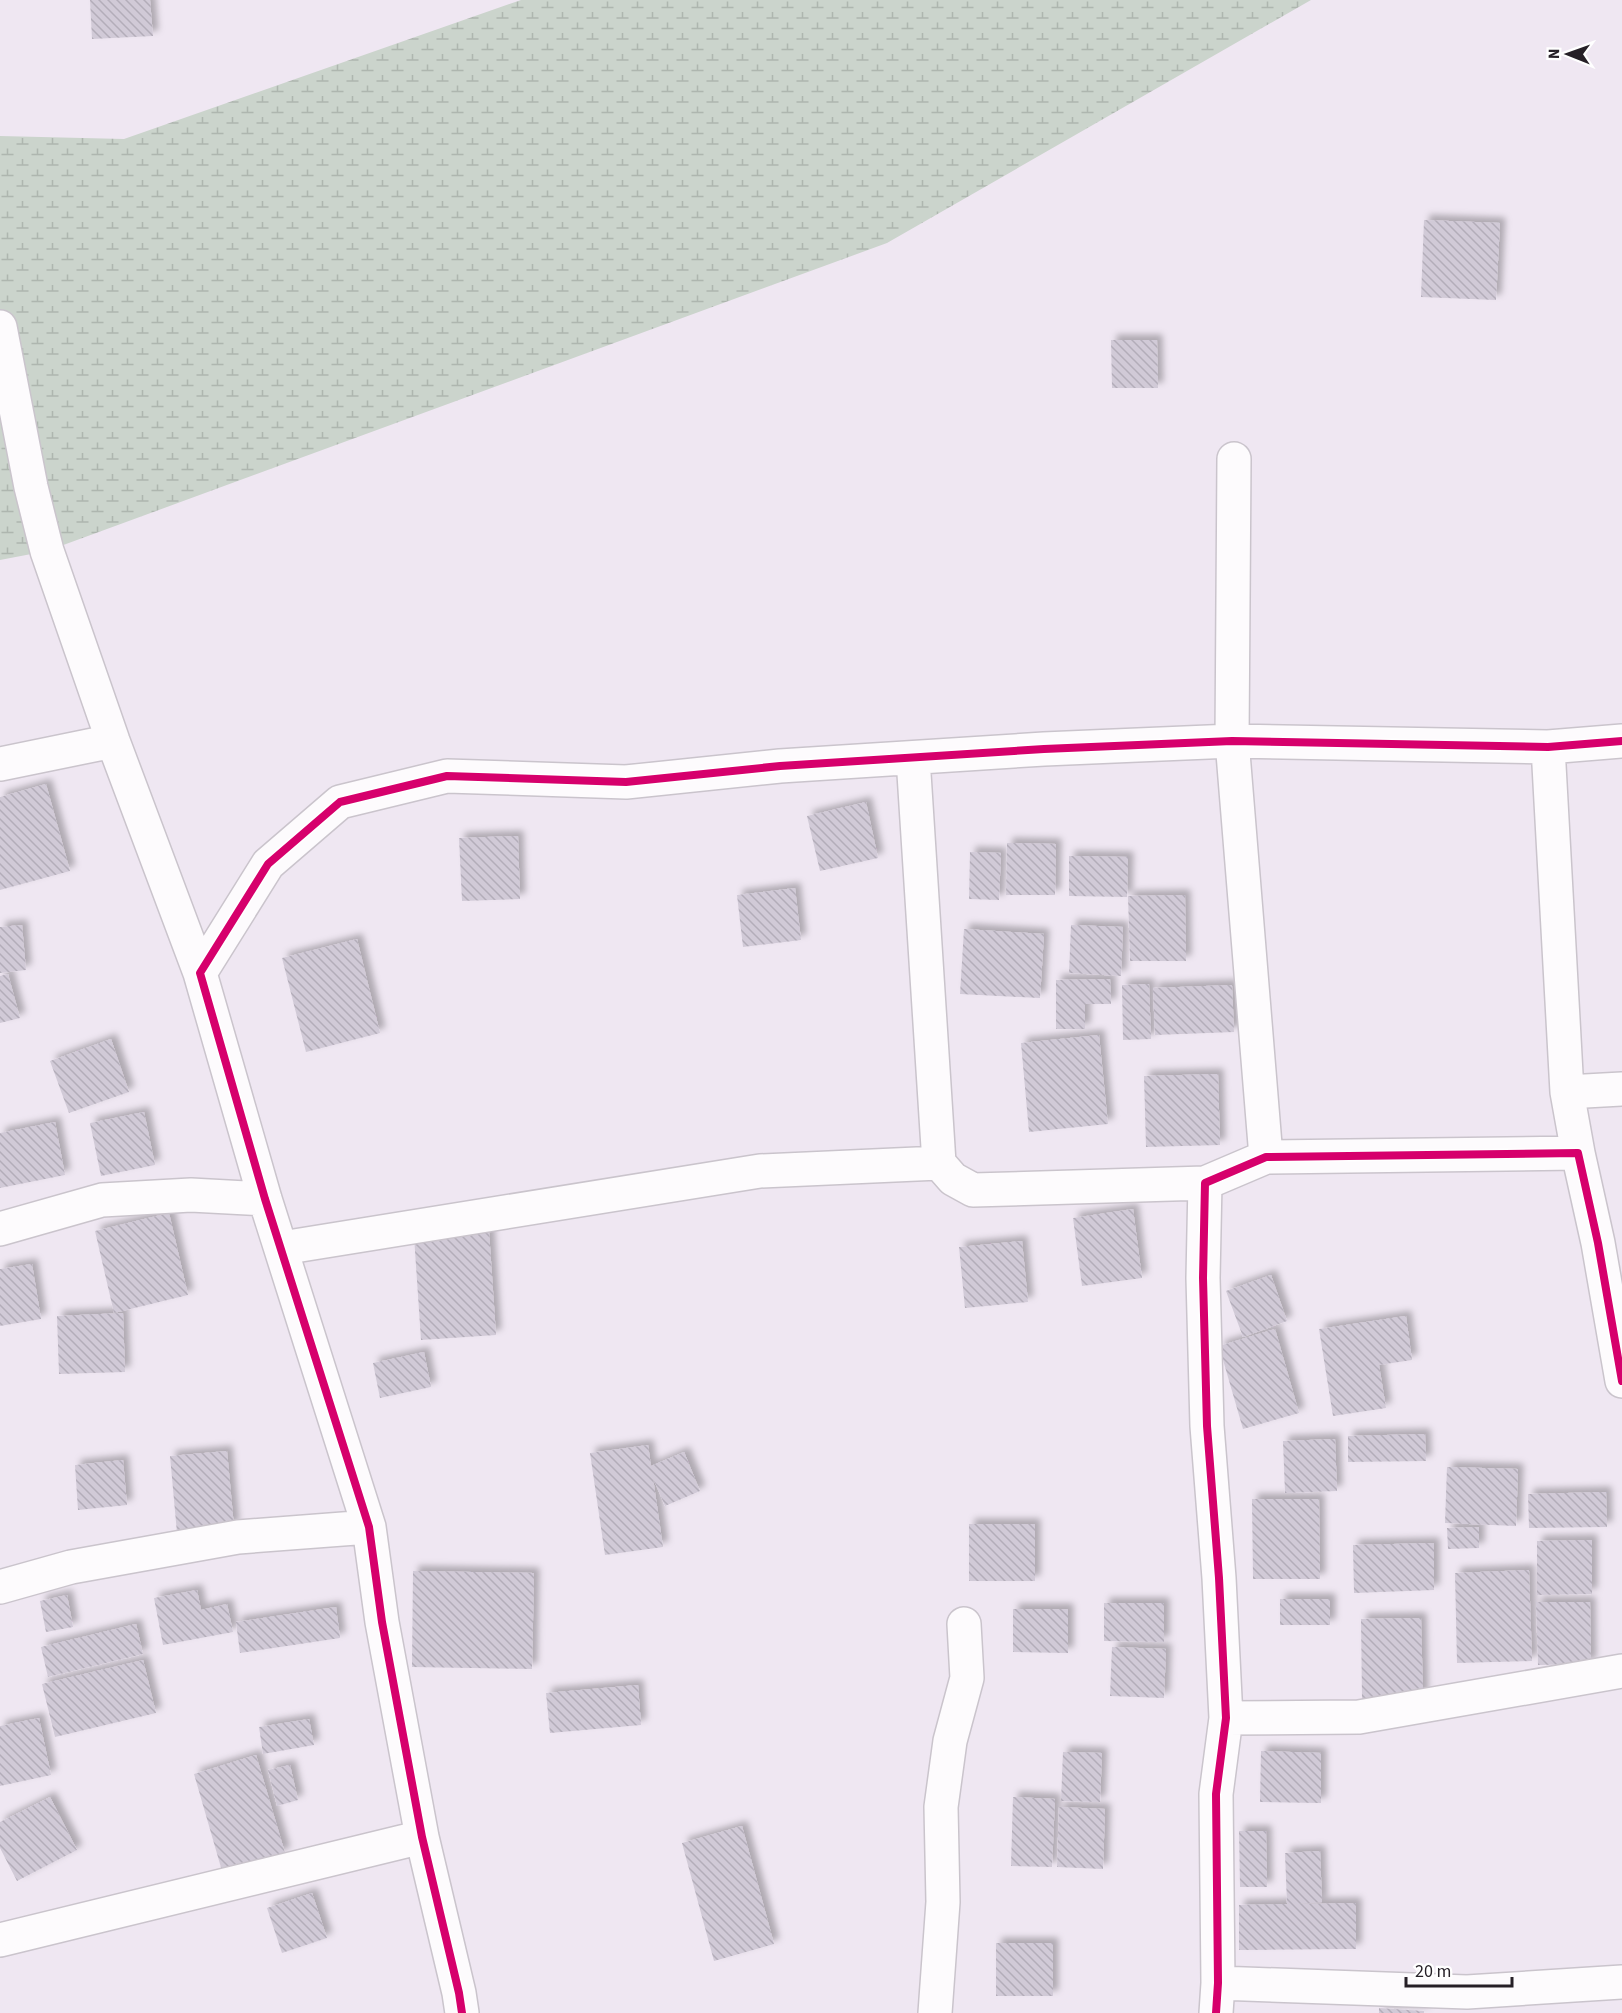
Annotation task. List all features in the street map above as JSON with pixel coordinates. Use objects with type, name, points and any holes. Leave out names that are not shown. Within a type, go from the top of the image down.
[{"type":"street","points":[[0,327],[31,487],[47,551],[113,741],[200,973],[222,1041],[266,1199],[369,1527],[382,1622],[422,1837],[462,2013]]},
{"type":"street","points":[[1234,459],[1232,741],[1266,1156]]},
{"type":"street","points":[[0,764],[113,741]]},
{"type":"street","points":[[200,973],[268,864],[340,802],[447,776],[626,782],[780,766],[1044,749],[1232,741],[1548,747],[1622,741]]},
{"type":"street","points":[[1548,747],[1567,1092],[1599,1243],[1622,1381]]},
{"type":"street","points":[[913,758],[939,1163],[953,1179],[974,1190],[1205,1183],[1266,1156],[1578,1152]]},
{"type":"street","points":[[1567,1092],[1622,1089]]},
{"type":"street","points":[[282,1248],[760,1171],[939,1163]]},
{"type":"street","points":[[1205,1183],[1203,1278],[1208,1426],[1226,1718],[1216,1794],[1217,1998],[1467,1992],[1622,1982]]},
{"type":"street","points":[[0,1229],[102,1200],[191,1195],[266,1199]]},
{"type":"street","points":[[0,1587],[71,1567],[238,1537],[369,1527]]},
{"type":"street","points":[[935,2013],[943,1902],[942,1807],[950,1741],[967,1678],[964,1624]]},
{"type":"street","points":[[1226,1718],[1359,1717],[1622,1671]]},
{"type":"street","points":[[0,1940],[422,1837]]},
{"type":"green space","points":[[521,0],[1311,0],[887,243],[47,551],[0,560],[0,136],[124,139]]},
{"type":"building","points":[[90,0],[150,0],[153,36],[92,39]]},
{"type":"building","points":[[1424,220],[1500,223],[1496,300],[1421,297]]},
{"type":"building","points":[[1111,340],[1157,340],[1158,388],[1112,388]]},
{"type":"building","points":[[46,784],[70,871],[0,890],[0,797]]},
{"type":"building","points":[[866,802],[878,858],[820,871],[807,816]]},
{"type":"building","points":[[518,836],[520,899],[462,901],[459,838]]},
{"type":"building","points":[[1007,843],[1056,844],[1055,895],[1006,895]]},
{"type":"building","points":[[970,852],[1001,853],[999,900],[969,899]]},
{"type":"building","points":[[1069,856],[1128,857],[1127,897],[1069,896]]},
{"type":"building","points":[[795,888],[801,940],[743,947],[737,895]]},
{"type":"building","points":[[1185,895],[1186,961],[1130,961],[1128,896]]},
{"type":"building","points":[[22,925],[26,970],[0,973],[0,927]]},
{"type":"building","points":[[1071,925],[1123,927],[1121,976],[1069,973]]},
{"type":"building","points":[[964,929],[1044,934],[1040,998],[960,994]]},
{"type":"building","points":[[357,939],[380,1033],[306,1052],[282,958]]},
{"type":"building","points":[[8,974],[20,1018],[0,1023],[0,976]]},
{"type":"building","points":[[1110,979],[1111,1004],[1085,1004],[1085,1029],[1056,1029],[1056,980]]},
{"type":"building","points":[[1149,984],[1151,1039],[1123,1040],[1122,985]]},
{"type":"building","points":[[1232,985],[1234,1032],[1155,1035],[1153,988]]},
{"type":"building","points":[[1099,1035],[1108,1124],[1029,1132],[1021,1043]]},
{"type":"building","points":[[111,1039],[129,1092],[69,1113],[50,1061]]},
{"type":"building","points":[[1218,1074],[1220,1145],[1146,1147],[1144,1076]]},
{"type":"building","points":[[144,1112],[155,1165],[101,1176],[90,1123]]},
{"type":"building","points":[[55,1122],[65,1175],[0,1188],[0,1133]]},
{"type":"building","points":[[1133,1209],[1142,1278],[1082,1286],[1073,1218]]},
{"type":"building","points":[[169,1213],[188,1295],[114,1313],[95,1231]]},
{"type":"building","points":[[489,1231],[496,1335],[421,1340],[414,1236]]},
{"type":"building","points":[[1022,1241],[1028,1302],[965,1308],[959,1247]]},
{"type":"building","points":[[32,1264],[41,1319],[0,1326],[0,1269]]},
{"type":"building","points":[[1271,1275],[1287,1321],[1243,1337],[1226,1291]]},
{"type":"building","points":[[123,1313],[125,1372],[59,1374],[57,1316]]},
{"type":"building","points":[[1406,1316],[1412,1360],[1379,1365],[1386,1408],[1333,1416],[1319,1329]]},
{"type":"building","points":[[1275,1329],[1299,1413],[1243,1429],[1219,1346]]},
{"type":"building","points":[[424,1352],[431,1387],[380,1398],[373,1363]]},
{"type":"building","points":[[1425,1434],[1426,1461],[1348,1462],[1348,1436]]},
{"type":"building","points":[[1335,1439],[1337,1491],[1285,1493],[1283,1441]]},
{"type":"building","points":[[648,1445],[651,1466],[684,1452],[700,1491],[665,1506],[653,1478],[663,1547],[605,1555],[590,1453]]},
{"type":"building","points":[[227,1451],[234,1527],[177,1533],[170,1456]]},
{"type":"building","points":[[123,1460],[127,1505],[78,1510],[75,1465]]},
{"type":"building","points":[[1447,1467],[1518,1469],[1516,1526],[1445,1523]]},
{"type":"building","points":[[1606,1492],[1607,1527],[1529,1528],[1528,1494]]},
{"type":"building","points":[[1252,1499],[1319,1499],[1320,1579],[1253,1579]]},
{"type":"building","points":[[969,1524],[1035,1524],[1035,1581],[969,1581]]},
{"type":"building","points":[[1479,1527],[1479,1548],[1448,1549],[1447,1528]]},
{"type":"building","points":[[1592,1540],[1592,1594],[1537,1595],[1537,1541]]},
{"type":"building","points":[[1434,1543],[1434,1590],[1354,1593],[1353,1545]]},
{"type":"building","points":[[1529,1570],[1532,1661],[1457,1663],[1455,1573]]},
{"type":"building","points":[[413,1571],[534,1573],[532,1669],[412,1667]]},
{"type":"building","points":[[197,1590],[201,1610],[227,1604],[233,1632],[163,1645],[154,1598]]},
{"type":"building","points":[[67,1595],[73,1627],[46,1632],[40,1601]]},
{"type":"building","points":[[1280,1599],[1330,1599],[1330,1625],[1280,1625]]},
{"type":"building","points":[[1536,1602],[1590,1602],[1591,1664],[1538,1665]]},
{"type":"building","points":[[1104,1603],[1164,1603],[1164,1642],[1104,1641]]},
{"type":"building","points":[[336,1607],[340,1638],[240,1653],[236,1622]]},
{"type":"building","points":[[1013,1609],[1068,1609],[1068,1653],[1013,1652]]},
{"type":"building","points":[[1421,1618],[1423,1697],[1362,1699],[1361,1619]]},
{"type":"building","points":[[136,1624],[143,1654],[48,1677],[41,1647]]},
{"type":"building","points":[[1112,1647],[1166,1649],[1164,1698],[1110,1696]]},
{"type":"building","points":[[143,1660],[156,1713],[55,1737],[42,1684]]},
{"type":"building","points":[[638,1685],[641,1725],[550,1733],[546,1693]]},
{"type":"building","points":[[39,1718],[51,1775],[0,1786],[0,1726]]},
{"type":"building","points":[[309,1719],[314,1745],[263,1754],[259,1727]]},
{"type":"building","points":[[1261,1751],[1321,1753],[1321,1803],[1260,1802]]},
{"type":"building","points":[[1063,1752],[1102,1753],[1100,1802],[1061,1801]]},
{"type":"building","points":[[256,1755],[285,1853],[222,1871],[194,1774]]},
{"type":"building","points":[[290,1765],[298,1800],[277,1806],[268,1770]]},
{"type":"building","points":[[50,1797],[77,1850],[17,1881],[0,1848],[0,1822]]},
{"type":"building","points":[[1013,1797],[1055,1799],[1052,1867],[1011,1866]]},
{"type":"building","points":[[1059,1807],[1105,1809],[1103,1869],[1057,1867]]},
{"type":"building","points":[[742,1826],[774,1944],[714,1961],[682,1843]]},
{"type":"building","points":[[1239,1831],[1266,1831],[1267,1887],[1240,1887]]},
{"type":"building","points":[[1320,1851],[1322,1902],[1297,1904],[1356,1903],[1356,1949],[1239,1950],[1239,1905],[1287,1904],[1285,1853]]},
{"type":"building","points":[[312,1893],[327,1938],[282,1953],[267,1908]]},
{"type":"building","points":[[996,1943],[1053,1943],[1053,1996],[996,1996]]},
{"type":"building","points":[[1379,2008],[1424,2011],[1424,2013],[1379,2013]]},
{"type":"cycle path","points":[[462,2013],[422,1837],[382,1622],[369,1527],[265,1199],[200,973],[268,864],[340,802],[447,776],[626,782],[780,766],[1044,749],[1232,741],[1548,747],[1622,741]]},
{"type":"cycle path","points":[[1216,2013],[1218,1983],[1216,1794],[1226,1718],[1219,1578],[1207,1426],[1203,1278],[1205,1183],[1266,1157],[1578,1153],[1598,1243],[1622,1381]]}]
